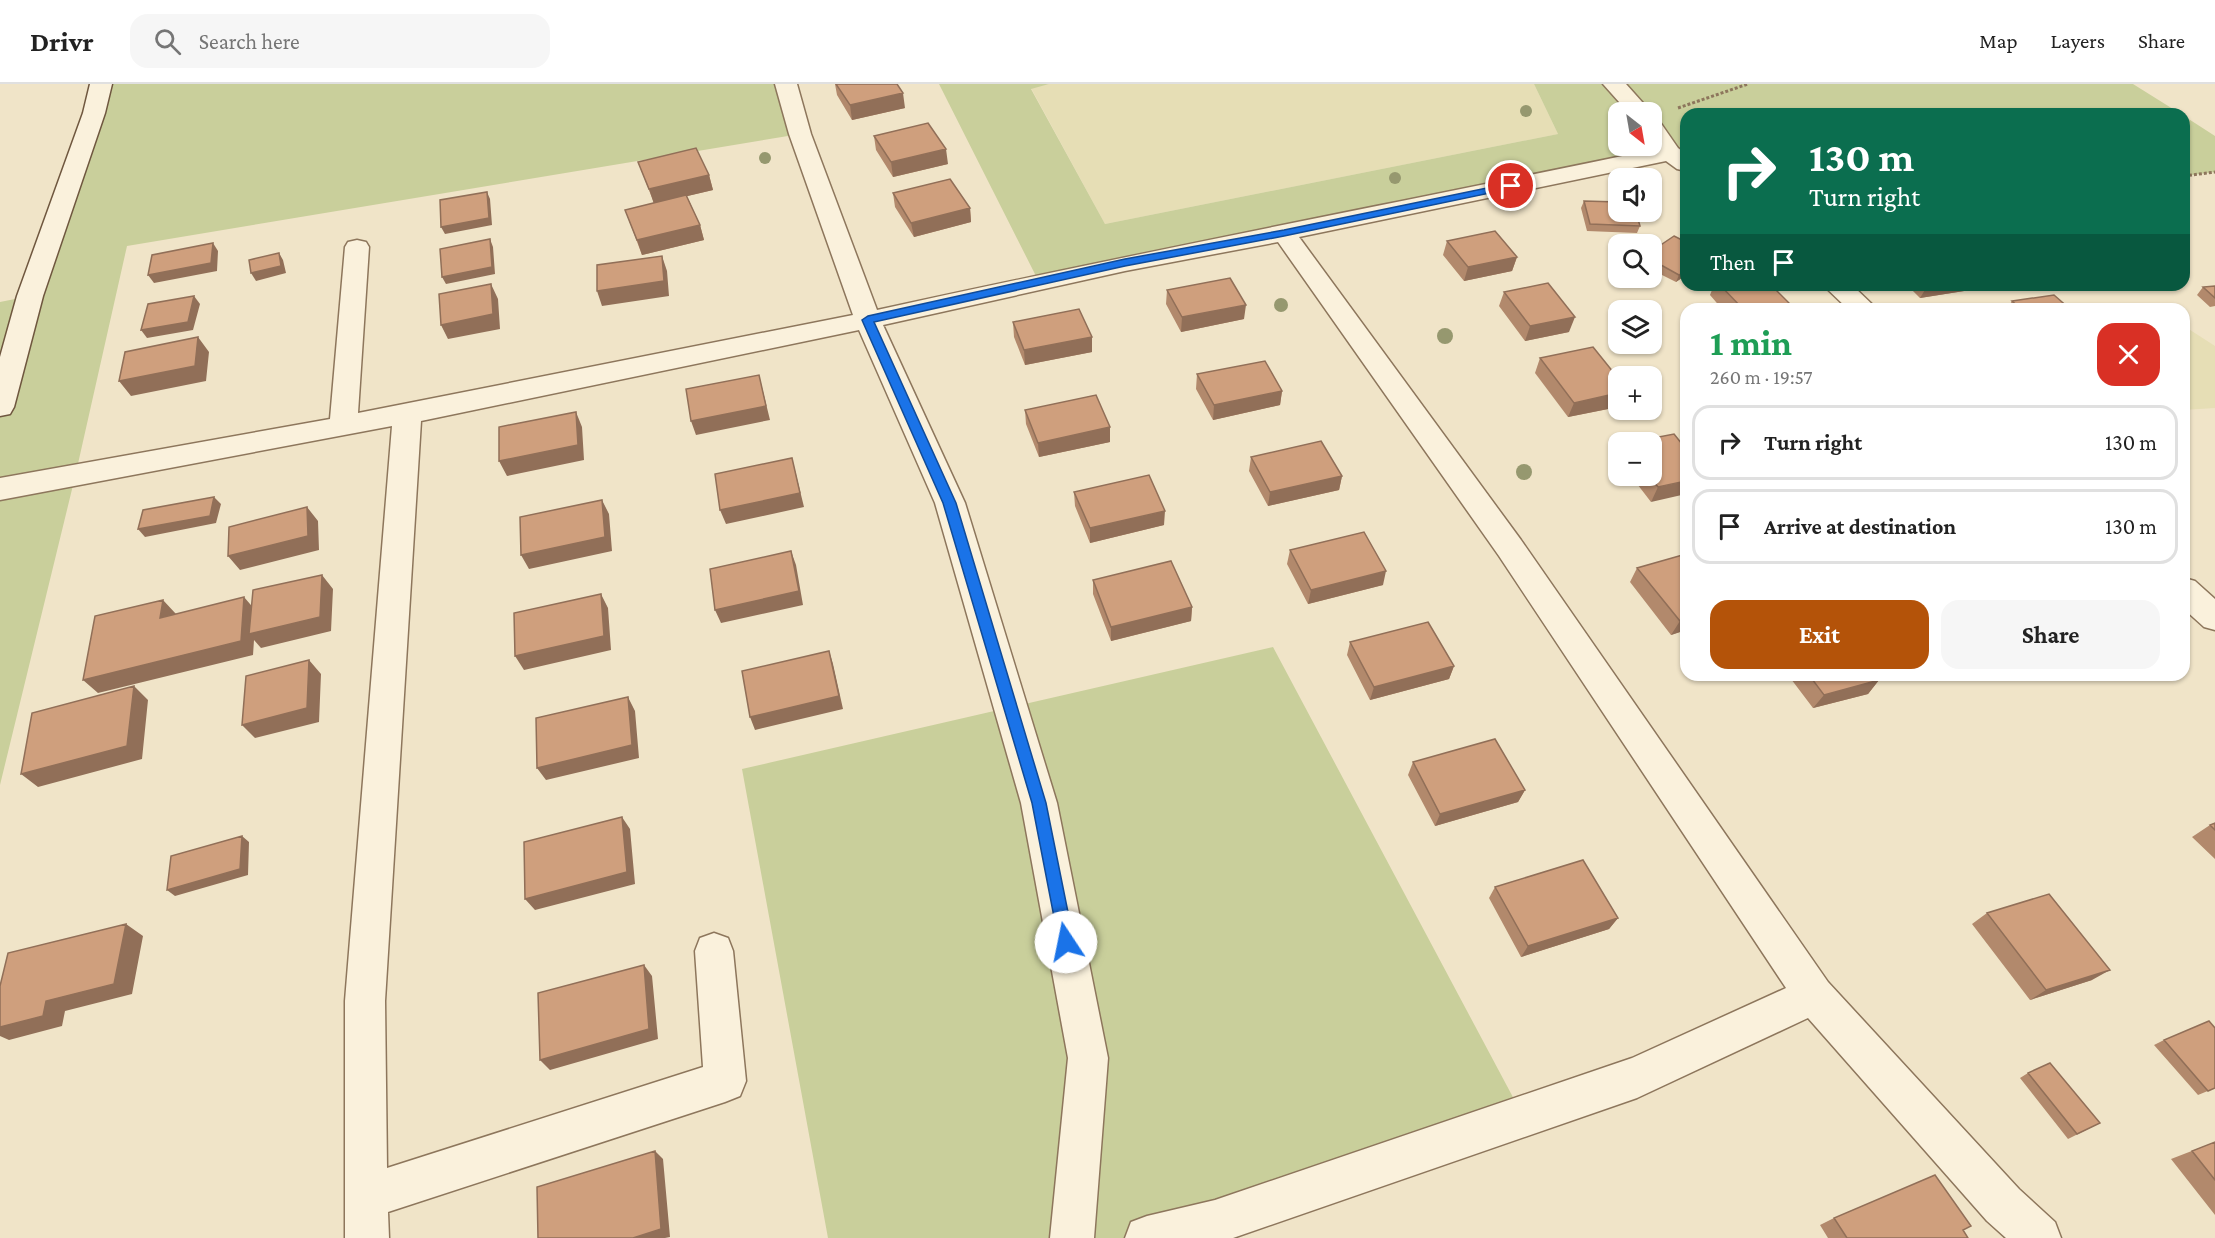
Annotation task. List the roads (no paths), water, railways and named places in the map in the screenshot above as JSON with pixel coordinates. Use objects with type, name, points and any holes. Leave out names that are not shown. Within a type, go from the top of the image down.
[{"type":"street","points":[[0,407],[30,296],[94,113],[101,84]]},
{"type":"street","points":[[786,84],[800,134],[868,320],[950,503],[1039,803],[1088,1058],[1072,1238]]},
{"type":"street","points":[[1614,84],[1631,102]]},
{"type":"street","points":[[0,489],[407,414],[868,320],[1125,262],[1678,159],[1662,139]]},
{"type":"street","points":[[1284,233],[1510,548],[1814,995],[2003,1205],[2039,1238]]},
{"type":"street","points":[[343,426],[357,247]]},
{"type":"street","points":[[1843,291],[1857,303]]},
{"type":"street","points":[[407,414],[365,1001],[366,1218],[725,1081],[714,951]]},
{"type":"street","points":[[2190,595],[2215,618]]},
{"type":"street","points":[[1147,1238],[1215,1222],[1637,1077],[1814,995]]}]
